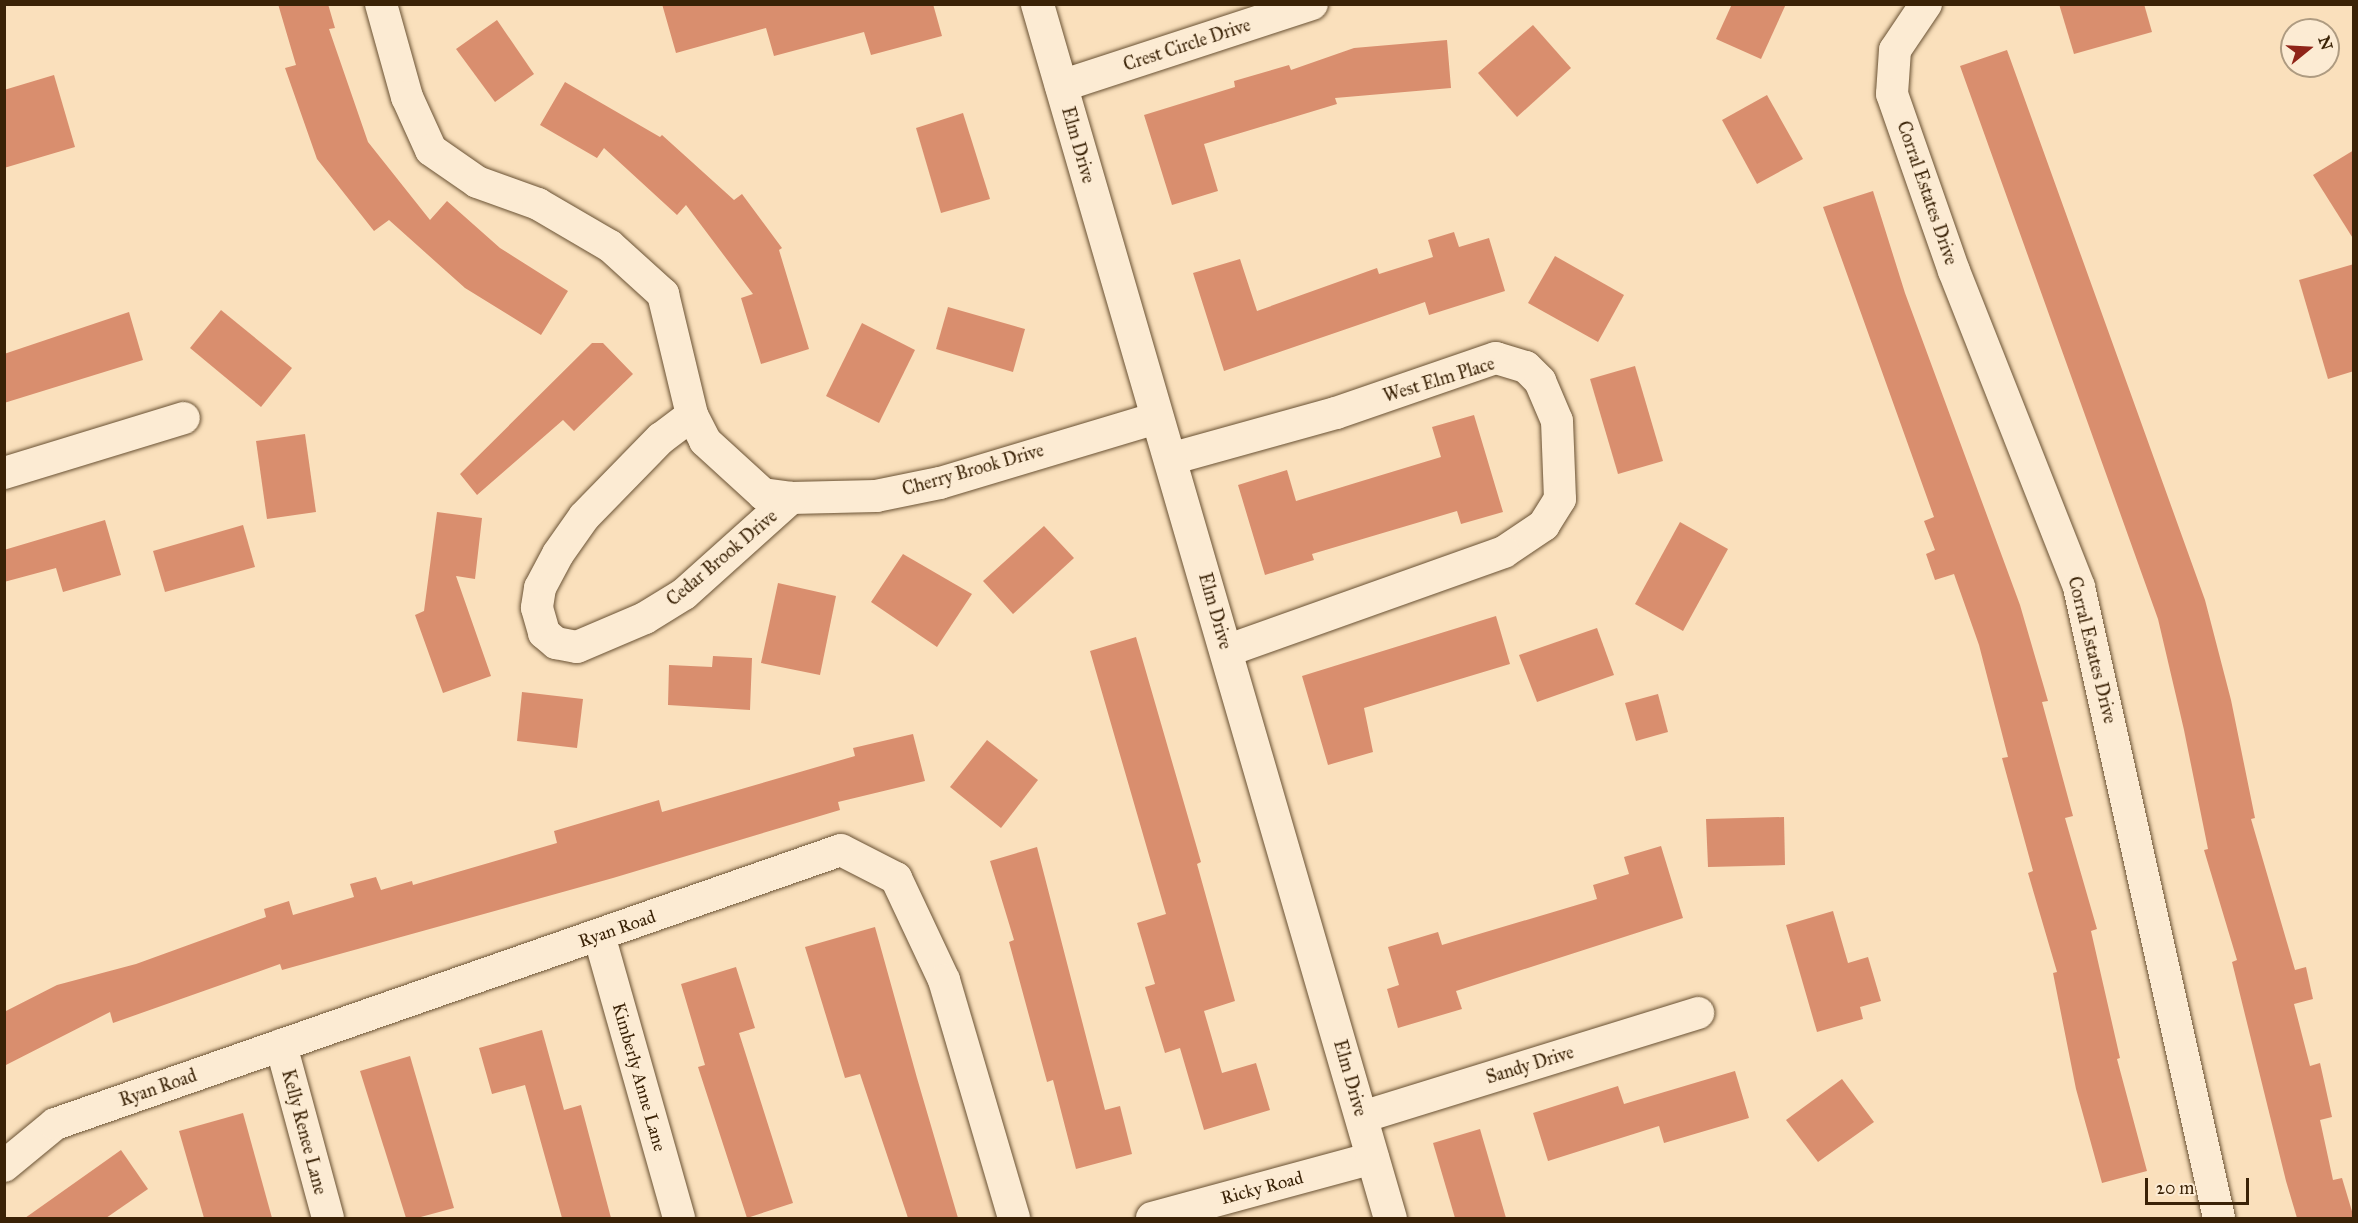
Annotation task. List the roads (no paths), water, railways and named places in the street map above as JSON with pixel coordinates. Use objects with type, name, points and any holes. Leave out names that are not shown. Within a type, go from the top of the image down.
[{"type":"street","name":"Cherry Brook Drive","points":[[381,4],[407,98],[431,150],[477,182],[538,204],[610,246],[663,294],[692,415],[705,441],[764,494],[791,498],[876,496],[940,483],[1157,418]]},
{"type":"street","name":"Elm Drive","points":[[1037,4],[1362,1117],[1389,1218]]},
{"type":"street","name":"Crest Circle Drive","points":[[1061,86],[1312,4]]},
{"type":"street","name":"Corral Estates Drive","points":[[1926,4],[1895,50],[1892,94],[1954,272],[2079,587],[2219,1218]]},
{"type":"street","name":"West Elm Place","points":[[1170,459],[1336,413],[1496,358],[1526,367],[1540,381],[1557,421],[1560,499],[1544,525],[1504,552],[1226,651]]},
{"type":"street","name":"Cedar Brook Drive","points":[[692,415],[661,438],[584,517],[558,554],[540,588],[537,608],[544,633],[556,643],[577,646],[645,618],[684,594],[791,498]]},
{"type":"street","points":[[4,473],[184,418]]},
{"type":"street","name":"Ryan Road","points":[[4,1166],[56,1124],[842,850],[896,878],[944,980],[1014,1218]]},
{"type":"street","name":"Kimberly Anne Lane","points":[[599,935],[679,1218]]},
{"type":"street","name":"Sandy Drive","points":[[1362,1117],[1698,1013]]},
{"type":"street","name":"Kelly Renee Lane","points":[[281,1045],[328,1218]]},
{"type":"street","name":"Ricky Road","points":[[1152,1218],[1373,1158]]}]
